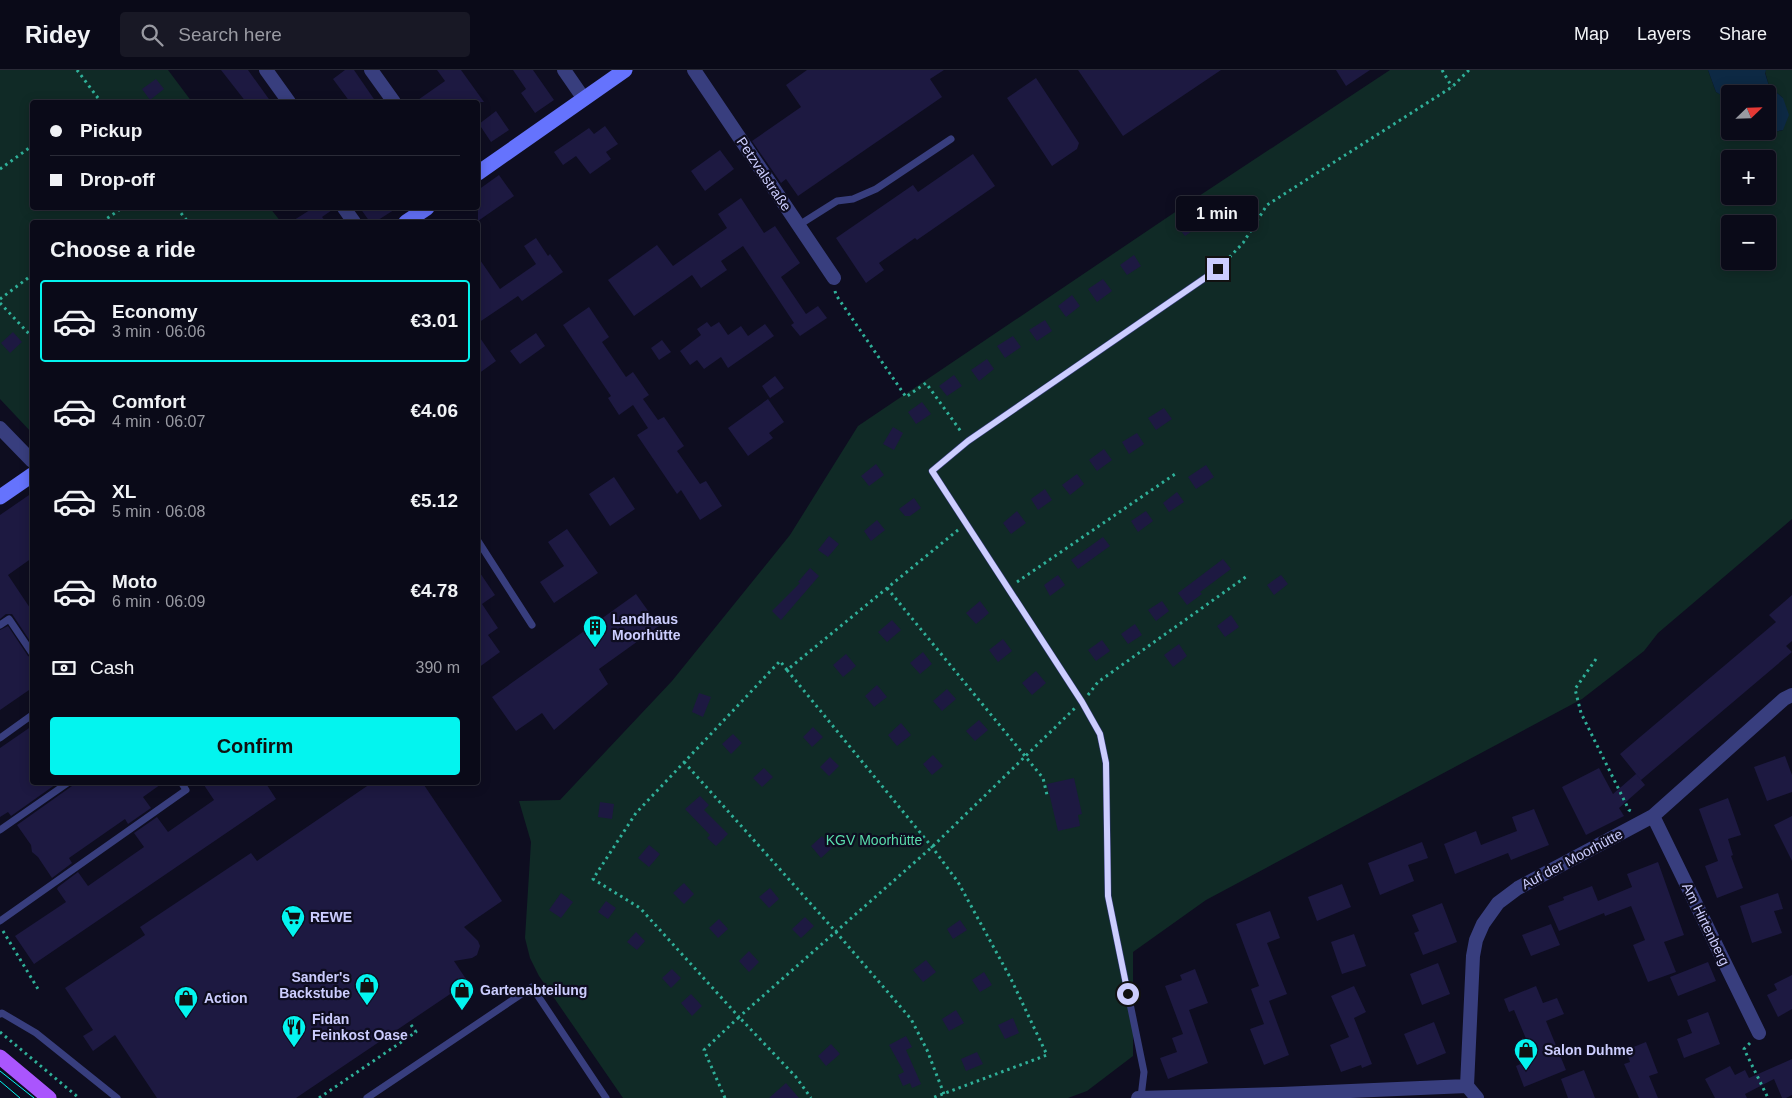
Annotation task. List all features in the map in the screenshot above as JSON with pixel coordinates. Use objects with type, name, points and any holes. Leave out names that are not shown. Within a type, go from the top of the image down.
[{"type":"main road","points":[[0,1057],[49,1098]]},
{"type":"street","points":[[266,70],[288,100]]},
{"type":"street","points":[[371,70],[393,100]]},
{"type":"street","points":[[564,70],[584,99]]},
{"type":"street","points":[[480,172],[625,70]]},
{"type":"street","name":"Petzvalstraße","points":[[694,70],[834,278]]},
{"type":"street","points":[[409,220],[424,210]]},
{"type":"street","points":[[0,428],[30,459]]},
{"type":"street","points":[[0,497],[30,476]]},
{"type":"street","name":"Auf der Moorhütte","points":[[1467,1086],[1473,956],[1476,940],[1483,924],[1498,903],[1518,888],[1653,816],[1784,699],[1792,695]]},
{"type":"street","name":"Am Hirtenberg","points":[[1653,816],[1759,1033]]},
{"type":"street","points":[[1140,1097],[1280,1096],[1467,1086],[1477,1098]]},
{"type":"lane","points":[[799,225],[837,201],[853,199],[876,189],[950,139]]},
{"type":"lane","points":[[1140,1097],[1144,1072],[1108,896],[1106,763],[1100,734],[1082,702],[932,471],[968,441],[1218,269]]},
{"type":"lane","points":[[480,544],[532,625]]},
{"type":"lane","points":[[0,625],[9,619],[30,650]]},
{"type":"lane","points":[[0,738],[30,717]]},
{"type":"lane","points":[[0,830],[65,785]]},
{"type":"lane","points":[[0,920],[186,790],[183,785]]},
{"type":"lane","points":[[367,1098],[532,987],[606,1098]]},
{"type":"lane","points":[[1,1014],[36,1033],[117,1098]]},
{"type":"path","points":[[77,70],[97,98],[94,100]]},
{"type":"path","points":[[1442,70],[1452,87]]},
{"type":"path","points":[[1218,269],[1243,243],[1267,205],[1452,87],[1469,70]]},
{"type":"path","points":[[0,169],[30,147]]},
{"type":"path","points":[[105,220],[119,210]]},
{"type":"path","points":[[179,210],[186,220]]},
{"type":"path","points":[[30,277],[0,301],[30,335]]},
{"type":"path","points":[[834,278],[833,286],[836,296],[906,396],[926,383],[968,441]]},
{"type":"path","points":[[1009,588],[1178,472]]},
{"type":"path","points":[[787,670],[966,523]]},
{"type":"path","points":[[725,1098],[704,1050],[932,847],[1082,702],[1098,682],[1246,576]]},
{"type":"path","points":[[887,588],[1043,778],[1047,795]]},
{"type":"path","points":[[1596,659],[1575,689],[1582,714],[1629,810],[1653,816]]},
{"type":"path","points":[[811,1098],[796,1076],[739,1017],[640,908],[594,879],[636,813],[780,661],[932,847],[958,882],[1011,979],[1047,1055],[932,1098]]},
{"type":"path","points":[[684,762],[836,932],[911,1020],[927,1050],[944,1094]]},
{"type":"path","points":[[0,926],[38,989]]},
{"type":"path","points":[[319,1098],[416,1032],[409,1022]]},
{"type":"path","points":[[0,1032],[79,1098]]},
{"type":"path","points":[[1759,1033],[1744,1049],[1768,1098]]},
{"type":"green space","points":[[0,70],[168,70],[190,100],[30,100],[30,210],[272,210],[279,220],[30,220],[30,431],[0,399]]},
{"type":"green space","name":"KGV Moorhütte","points":[[1390,70],[1708,70],[1716,92],[1721,95],[1721,140],[1776,140],[1776,132],[1783,130],[1783,98],[1776,92],[1776,85],[1769,85],[1765,72],[1766,70],[1792,70],[1792,519],[1658,633],[1644,651],[1582,699],[1206,900],[1133,952],[1133,1056],[1087,1091],[1068,1098],[623,1098],[539,976],[530,958],[525,938],[531,842],[519,801],[560,800],[672,681],[790,535],[858,426],[1199,196]]},
{"type":"water","points":[[1708,70],[1766,70],[1765,73],[1769,85],[1721,85],[1721,95],[1716,92]]},
{"type":"water","points":[[1776,92],[1783,98],[1789,115],[1783,130],[1776,132]]},
{"type":"building","points":[[221,70],[248,70],[270,100],[244,100]]},
{"type":"building","points":[[345,70],[354,70],[375,100],[349,100],[333,79]]},
{"type":"building","points":[[437,70],[461,70],[484,102],[480,102],[480,100],[418,100],[445,81]]},
{"type":"building","points":[[513,70],[533,70],[554,100],[535,113],[521,93],[526,89]]},
{"type":"building","points":[[807,70],[944,70],[930,79],[942,97],[798,196],[786,179],[781,183],[752,141],[801,107],[786,85]]},
{"type":"building","points":[[1078,70],[1221,70],[1123,136]]},
{"type":"building","points":[[1336,70],[1370,70],[1346,86]]},
{"type":"building","points":[[1036,78],[1079,143],[1077,149],[1052,166],[1007,98]]},
{"type":"building","points":[[156,79],[164,89],[150,100],[142,89]]},
{"type":"building","points":[[496,111],[509,130],[491,142],[480,123]]},
{"type":"building","points":[[605,126],[618,144],[606,152],[611,159],[590,174],[576,156],[563,165],[554,152],[589,128],[594,134]]},
{"type":"building","points":[[720,150],[734,169],[705,191],[691,171]]},
{"type":"building","points":[[973,154],[995,186],[917,240],[915,238],[879,263],[884,270],[866,283],[836,238],[913,185],[918,192]]},
{"type":"building","points":[[499,175],[514,196],[478,220],[480,189]]},
{"type":"building","points":[[741,198],[764,233],[775,226],[800,263],[781,277],[806,314],[818,306],[827,318],[800,336],[791,325],[794,323],[743,246],[721,261],[727,270],[701,288],[692,275],[634,316],[608,280],[657,245],[673,266],[727,228],[718,214]]},
{"type":"building","points":[[310,210],[332,210],[322,217],[324,220],[294,220]]},
{"type":"building","points":[[361,210],[394,210],[378,220],[369,220]]},
{"type":"building","points":[[1192,216],[1199,226],[1185,236],[1177,226]]},
{"type":"building","points":[[536,238],[548,256],[550,254],[563,272],[522,301],[518,296],[480,322],[480,260],[500,289],[536,264],[524,246]]},
{"type":"building","points":[[1134,255],[1141,266],[1127,275],[1120,265]]},
{"type":"building","points":[[1103,279],[1112,291],[1097,302],[1088,289]]},
{"type":"building","points":[[1072,295],[1080,306],[1066,317],[1058,306]]},
{"type":"building","points":[[589,307],[609,337],[602,342],[626,377],[633,372],[649,395],[643,399],[658,420],[664,417],[684,446],[677,451],[700,484],[706,481],[722,506],[700,520],[681,490],[677,494],[637,435],[648,428],[633,405],[619,415],[608,398],[611,396],[563,325]]},
{"type":"building","points":[[1045,320],[1052,331],[1037,341],[1029,330]]},
{"type":"building","points":[[707,322],[711,327],[719,322],[728,335],[741,326],[748,336],[765,324],[774,336],[728,368],[721,357],[704,369],[697,360],[690,365],[680,351],[701,335],[697,329]]},
{"type":"building","points":[[13,332],[22,342],[10,353],[1,343]]},
{"type":"building","points":[[536,333],[545,346],[520,364],[510,351]]},
{"type":"building","points":[[1013,336],[1021,347],[1005,358],[997,346]]},
{"type":"building","points":[[480,338],[496,361],[480,373]]},
{"type":"building","points":[[662,340],[671,352],[659,360],[651,348]]},
{"type":"building","points":[[987,359],[994,369],[979,381],[971,370]]},
{"type":"building","points":[[954,375],[962,386],[947,396],[939,386]]},
{"type":"building","points":[[775,376],[784,388],[770,398],[762,386]]},
{"type":"building","points":[[768,399],[784,422],[769,433],[773,438],[748,456],[728,428]]},
{"type":"building","points":[[922,402],[931,414],[916,424],[908,412]]},
{"type":"building","points":[[1164,408],[1172,419],[1156,430],[1148,418]]},
{"type":"building","points":[[893,427],[903,433],[894,450],[883,444]]},
{"type":"building","points":[[1137,433],[1144,444],[1129,454],[1122,442]]},
{"type":"building","points":[[1104,449],[1112,460],[1097,471],[1089,460]]},
{"type":"building","points":[[876,464],[884,475],[869,486],[861,476]]},
{"type":"building","points":[[1206,465],[1214,477],[1196,489],[1188,477]]},
{"type":"building","points":[[1077,474],[1084,484],[1070,495],[1062,485]]},
{"type":"building","points":[[614,477],[635,509],[610,526],[589,494]]},
{"type":"building","points":[[1045,489],[1052,500],[1038,510],[1031,499]]},
{"type":"building","points":[[1177,492],[1184,502],[1169,512],[1163,503]]},
{"type":"building","points":[[30,494],[30,559],[8,575],[30,608],[30,641],[12,614],[6,614],[0,619],[0,515]]},
{"type":"building","points":[[914,498],[921,508],[910,516],[905,516],[899,509]]},
{"type":"building","points":[[1017,511],[1026,523],[1011,534],[1003,523]]},
{"type":"building","points":[[1146,511],[1153,521],[1138,532],[1131,521]]},
{"type":"building","points":[[877,520],[885,530],[871,541],[864,531]]},
{"type":"building","points":[[567,529],[598,573],[554,603],[540,582],[564,566],[548,542]]},
{"type":"building","points":[[829,536],[839,544],[828,557],[818,550]]},
{"type":"building","points":[[1103,537],[1110,546],[1078,569],[1071,560]]},
{"type":"building","points":[[1223,559],[1231,569],[1200,592],[1202,594],[1187,605],[1178,593]]},
{"type":"building","points":[[810,568],[819,576],[781,620],[772,611],[800,583],[798,582]]},
{"type":"building","points":[[480,573],[495,595],[482,604],[498,628],[488,635],[500,652],[480,667]]},
{"type":"building","points":[[1058,575],[1065,585],[1050,596],[1044,585]]},
{"type":"building","points":[[1281,575],[1288,584],[1274,595],[1267,585]]},
{"type":"building","name":"Landhaus Moorhütte","points":[[636,594],[659,626],[599,669],[608,684],[554,730],[542,713],[516,731],[492,697]]},
{"type":"building","points":[[1792,595],[1792,641],[1786,646],[1792,652],[1641,780],[1620,754],[1776,622],[1769,615]]},
{"type":"building","points":[[980,601],[989,613],[976,624],[966,613]]},
{"type":"building","points":[[1162,601],[1169,611],[1156,621],[1148,610]]},
{"type":"building","points":[[1231,615],[1239,627],[1225,637],[1217,626]]},
{"type":"building","points":[[892,620],[901,630],[887,642],[878,632]]},
{"type":"building","points":[[1135,624],[1142,635],[1128,644],[1121,634]]},
{"type":"building","points":[[8,626],[30,657],[30,689],[0,710],[0,630]]},
{"type":"building","points":[[1003,639],[1012,651],[998,662],[989,650]]},
{"type":"building","points":[[1102,640],[1110,651],[1096,661],[1088,650]]},
{"type":"building","points":[[1179,644],[1187,656],[1173,667],[1164,655]]},
{"type":"building","points":[[923,652],[932,664],[920,674],[910,663]]},
{"type":"building","points":[[846,654],[856,666],[843,677],[833,665]]},
{"type":"building","points":[[1036,671],[1046,683],[1032,695],[1022,683]]},
{"type":"building","points":[[877,685],[887,697],[874,707],[865,696]]},
{"type":"building","points":[[947,689],[956,699],[942,711],[933,701]]},
{"type":"building","points":[[699,693],[711,697],[703,717],[692,712]]},
{"type":"building","points":[[979,720],[988,730],[975,741],[966,731]]},
{"type":"building","points":[[901,723],[911,735],[897,746],[888,735]]},
{"type":"building","points":[[30,727],[30,785],[55,785],[11,816],[8,812],[0,817],[0,748]]},
{"type":"building","points":[[813,727],[823,737],[812,747],[803,737]]},
{"type":"building","points":[[733,734],[742,743],[731,754],[722,744]]},
{"type":"building","points":[[933,755],[943,766],[932,775],[923,764]]},
{"type":"building","points":[[1785,756],[1792,775],[1792,792],[1767,801],[1754,767]]},
{"type":"building","points":[[830,757],[839,766],[829,776],[820,767]]},
{"type":"building","points":[[764,768],[773,777],[762,787],[753,778]]},
{"type":"building","points":[[1599,768],[1613,794],[1636,774],[1645,785],[1619,808],[1624,816],[1586,835],[1562,787]]},
{"type":"building","points":[[1074,778],[1082,814],[1078,815],[1080,826],[1058,831],[1047,784]]},
{"type":"building","points":[[160,785],[143,797],[151,808],[128,824],[125,819],[69,858],[72,863],[52,878],[38,857],[32,852],[31,845],[17,825],[72,786]]},
{"type":"building","points":[[204,785],[267,785],[276,799],[34,964],[15,936],[66,902],[57,889],[58,887],[78,872],[88,886],[144,847],[134,833],[157,817],[168,832],[214,800]]},
{"type":"building","name":"REWE","points":[[369,785],[424,785],[502,901],[464,927],[478,941],[480,946],[477,955],[472,958],[454,961],[468,982],[296,1098],[157,1098],[115,1035],[93,1051],[83,1036],[93,1030],[65,988],[145,935],[140,927],[251,853],[257,861]]},
{"type":"building","points":[[700,796],[709,805],[704,810],[728,834],[716,846],[707,838],[710,835],[685,809]]},
{"type":"building","points":[[1728,798],[1741,835],[1728,839],[1733,855],[1731,856],[1743,888],[1717,898],[1705,866],[1718,861],[1699,809]]},
{"type":"building","points":[[600,802],[614,804],[612,819],[598,817]]},
{"type":"building","points":[[1534,809],[1549,845],[1511,860],[1508,853],[1455,874],[1444,844],[1476,831],[1481,845],[1517,831],[1512,817]]},
{"type":"building","points":[[1792,816],[1792,861],[1774,825]]},
{"type":"building","points":[[822,836],[832,848],[821,858],[811,846]]},
{"type":"building","points":[[1422,842],[1428,858],[1408,865],[1414,881],[1380,895],[1368,863]]},
{"type":"building","points":[[649,845],[660,854],[649,867],[638,858]]},
{"type":"building","points":[[1658,862],[1684,935],[1664,942],[1676,972],[1648,982],[1633,945],[1645,940],[1631,906],[1605,916],[1604,913],[1559,931],[1548,906],[1564,900],[1563,897],[1592,886],[1598,901],[1632,887],[1627,874]]},
{"type":"building","points":[[684,883],[694,894],[684,904],[673,893]]},
{"type":"building","points":[[1342,884],[1351,907],[1317,921],[1308,897]]},
{"type":"building","points":[[770,888],[779,899],[769,908],[759,897]]},
{"type":"building","points":[[561,893],[573,902],[561,918],[549,910]]},
{"type":"building","points":[[1778,893],[1783,909],[1774,911],[1782,933],[1752,943],[1740,906]]},
{"type":"building","points":[[606,901],[616,908],[608,919],[598,912]]},
{"type":"building","points":[[1442,903],[1457,942],[1423,955],[1414,933],[1419,931],[1412,915]]},
{"type":"building","points":[[1270,911],[1280,938],[1267,943],[1287,994],[1269,1001],[1289,1055],[1264,1065],[1250,1029],[1264,1024],[1251,989],[1259,986],[1236,924]]},
{"type":"building","points":[[805,917],[814,926],[801,938],[792,929]]},
{"type":"building","points":[[719,919],[728,929],[718,938],[709,928]]},
{"type":"building","points":[[960,920],[967,930],[953,939],[947,929]]},
{"type":"building","points":[[1551,924],[1560,945],[1531,956],[1522,935]]},
{"type":"building","points":[[636,932],[645,941],[637,950],[627,942]]},
{"type":"building","points":[[1354,934],[1366,966],[1342,974],[1331,942]]},
{"type":"building","points":[[749,951],[759,962],[749,972],[739,961]]},
{"type":"building","points":[[926,960],[936,972],[923,982],[913,970]]},
{"type":"building","points":[[1708,962],[1716,981],[1678,996],[1670,977]]},
{"type":"building","points":[[1438,963],[1450,994],[1422,1005],[1410,974]]},
{"type":"building","points":[[672,969],[681,978],[671,988],[662,978]]},
{"type":"building","points":[[1195,969],[1208,1003],[1189,1010],[1208,1063],[1168,1079],[1160,1058],[1177,1052],[1172,1038],[1183,1034],[1165,986],[1182,980],[1180,975]]},
{"type":"building","points":[[984,972],[992,985],[980,992],[972,980]]},
{"type":"building","points":[[1792,975],[1792,1009],[1778,1017],[1767,995],[1777,990],[1774,984]]},
{"type":"building","points":[[1354,986],[1366,1012],[1354,1018],[1372,1064],[1362,1068],[1361,1065],[1341,1072],[1330,1045],[1349,1037],[1331,996]]},
{"type":"building","points":[[1536,986],[1543,1003],[1557,998],[1564,1014],[1546,1021],[1566,1070],[1524,1087],[1516,1066],[1534,1058],[1514,1010],[1509,1012],[1504,999]]},
{"type":"building","points":[[691,994],[702,1006],[692,1016],[681,1003]]},
{"type":"building","points":[[956,1010],[964,1023],[949,1031],[942,1019]]},
{"type":"building","points":[[1708,1012],[1720,1044],[1684,1058],[1677,1039],[1692,1033],[1687,1020]]},
{"type":"building","points":[[1013,1018],[1019,1033],[1005,1039],[998,1025]]},
{"type":"building","points":[[1434,1022],[1446,1053],[1417,1065],[1404,1034]]},
{"type":"building","points":[[906,1036],[912,1047],[906,1050],[921,1084],[912,1088],[910,1083],[903,1086],[898,1075],[904,1072],[889,1045]]},
{"type":"building","points":[[1646,1042],[1658,1073],[1649,1076],[1658,1098],[1639,1098],[1624,1064],[1630,1062],[1626,1050]]},
{"type":"building","points":[[831,1044],[840,1054],[826,1066],[818,1056]]},
{"type":"building","points":[[977,1052],[983,1064],[966,1071],[961,1059]]},
{"type":"building","points":[[1792,1059],[1792,1095],[1786,1098],[1782,1098],[1774,1079],[1745,1094],[1747,1098],[1715,1098],[1705,1079],[1730,1066],[1735,1075],[1745,1070],[1749,1078]]},
{"type":"building","points":[[1584,1070],[1595,1098],[1568,1098],[1561,1079]]},
{"type":"building","points":[[786,1083],[799,1098],[769,1098]]},
{"type":"tram line","points":[[0,1071],[34,1098]]},
{"type":"tram line","points":[[0,1081],[20,1098]]},
{"type":"place","name":"Landhaus Moorhütte","points":[[595,648]]},
{"type":"place","name":"REWE","points":[[293,938]]},
{"type":"place","name":"Sander's Backstube","points":[[367,1006]]},
{"type":"place","name":"Gartenabteilung","points":[[462,1011]]},
{"type":"place","name":"Action","points":[[186,1019]]},
{"type":"place","name":"Fidan Feinkost Oase","points":[[294,1048]]},
{"type":"place","name":"Salon Duhme","points":[[1526,1071]]},
{"type":"route","points":[[1128,994],[1108,896],[1106,763],[1100,734],[1082,702],[932,471],[968,441],[1218,269]]}]
